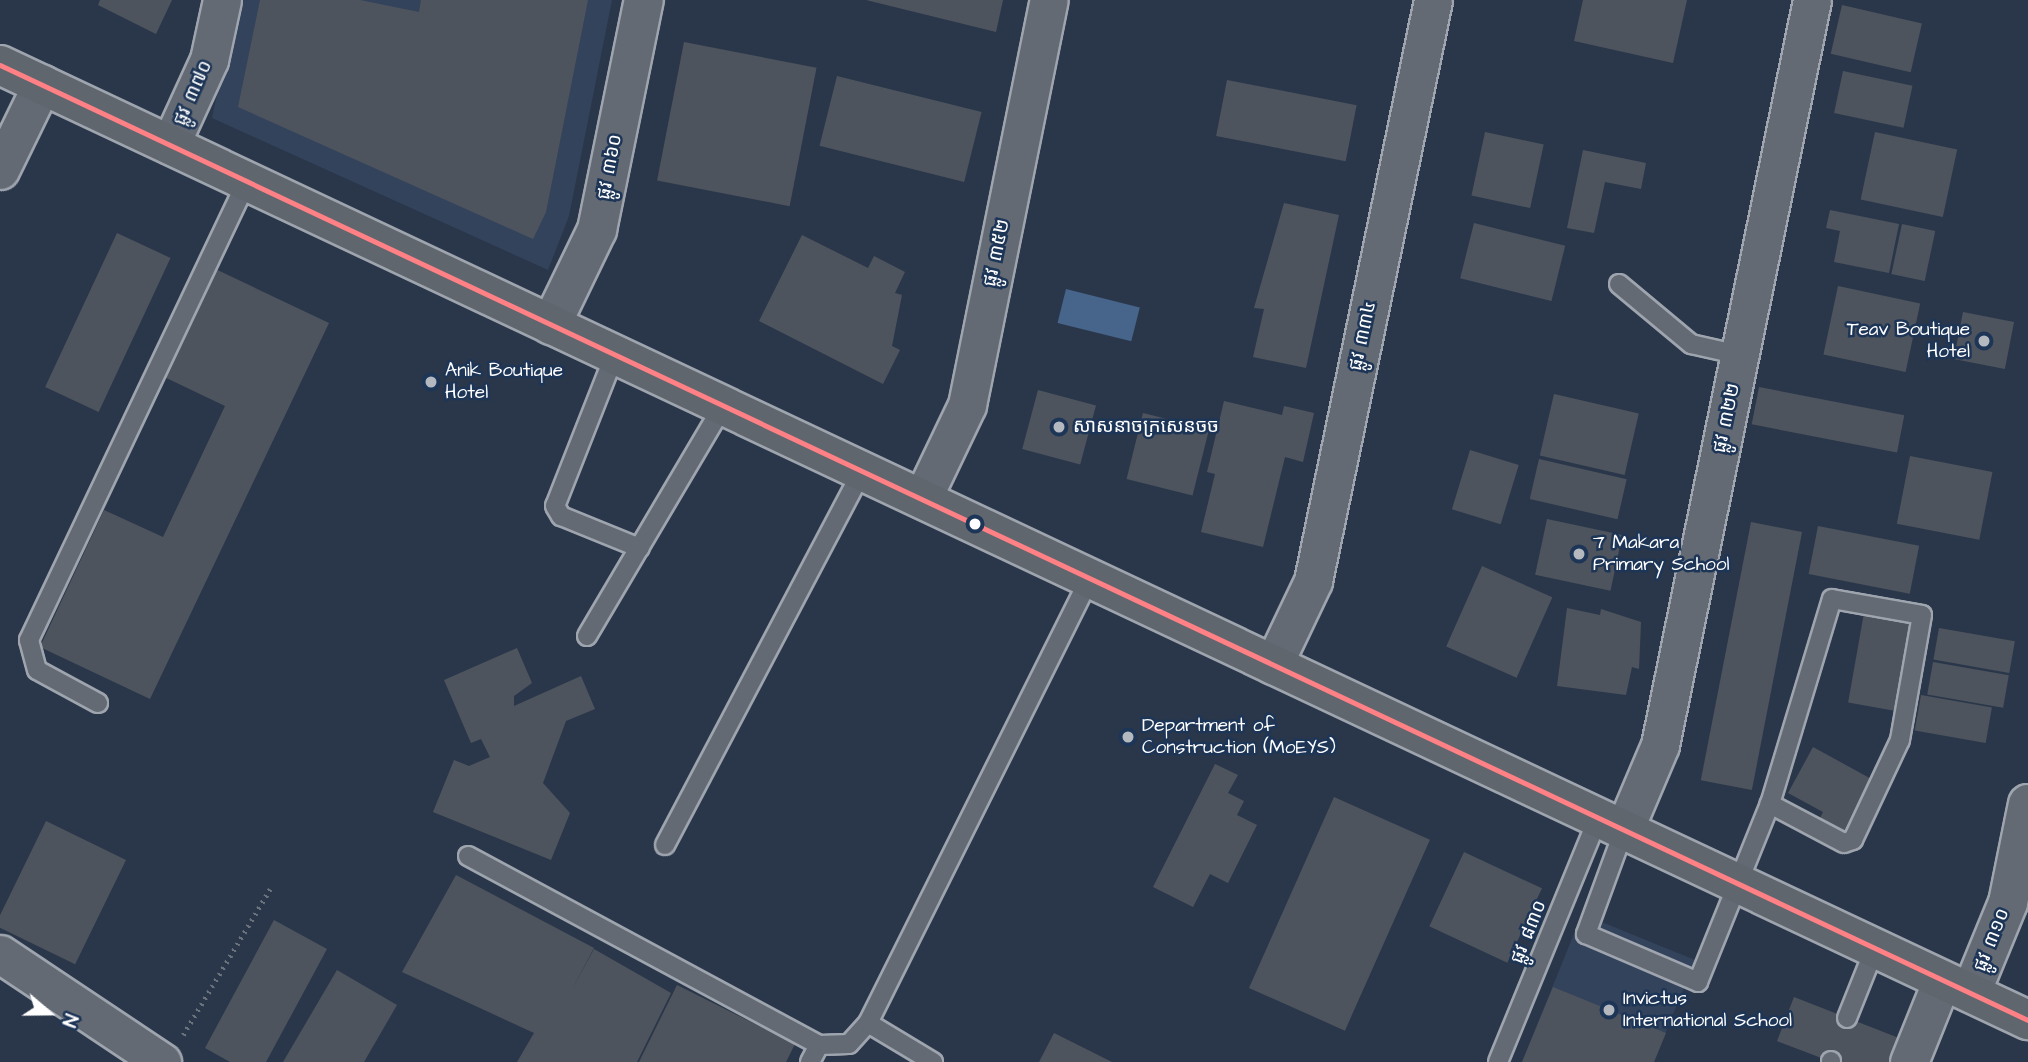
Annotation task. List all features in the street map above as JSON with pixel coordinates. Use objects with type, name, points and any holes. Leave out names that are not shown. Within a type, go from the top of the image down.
[{"type":"main road","points":[[0,65],[2028,1020]]},
{"type":"street","name":"ផ្លូវ ៣៧០","points":[[170,145],[209,60],[222,0]]},
{"type":"street","name":"ផ្លូវ ៣៦០","points":[[551,325],[597,230],[644,0]]},
{"type":"street","name":"ផ្លូវ ៣៥២","points":[[922,499],[967,405],[1049,0]]},
{"type":"street","name":"ផ្លូវ ៣៣៤","points":[[1273,665],[1312,581],[1433,0]]},
{"type":"street","name":"ផ្លូវ ៣២២","points":[[1611,824],[1660,746],[1812,0]]},
{"type":"street","points":[[0,170],[42,85]]},
{"type":"street","name":"ផ្លូវ ៣១០","points":[[1909,1062],[2008,903],[2028,804]]},
{"type":"street","points":[[0,954],[171,1050]]},
{"type":"lane","points":[[98,703],[37,670],[29,640],[247,181]]},
{"type":"lane","points":[[1619,284],[1691,344],[1740,355]]},
{"type":"lane","points":[[615,354],[555,506],[561,516],[639,548]]},
{"type":"lane","points":[[587,636],[723,406]]},
{"type":"lane","points":[[666,845],[862,471]]},
{"type":"lane","points":[[468,856],[819,1045],[849,1044],[868,1023],[1090,578]]},
{"type":"lane","points":[[1611,824],[1591,911],[1588,937],[1698,982],[1740,885],[1770,804],[1832,599],[1922,615],[1900,740],[1853,840],[1844,843],[1770,804]]},
{"type":"lane","name":"ផ្លូវ ៨៣០","points":[[1498,1062],[1611,824]]},
{"type":"lane","points":[[1847,1018],[1875,948]]},
{"type":"lane","points":[[868,1023],[933,1062]]},
{"type":"lane","points":[[810,1062],[819,1045]]},
{"type":"path","points":[[171,1050],[270,889]]},
{"type":"shaded area","points":[[237,0],[612,0],[569,216],[548,270],[212,118]]},
{"type":"shaded area","points":[[1066,289],[1140,307],[1131,341],[1058,323]]},
{"type":"shaded area","name":"Invictus International School","points":[[1582,914],[1695,960],[1654,1062],[1522,1062]]},
{"type":"building","points":[[100,0],[172,0],[156,34],[98,5]]},
{"type":"building","points":[[260,0],[360,0],[419,12],[421,0],[588,0],[546,212],[533,239],[238,107]]},
{"type":"building","points":[[866,0],[1003,0],[996,32]]},
{"type":"building","points":[[1583,0],[1687,0],[1673,63],[1574,41]]},
{"type":"building","points":[[1842,5],[1922,23],[1911,72],[1831,54]]},
{"type":"building","points":[[684,42],[817,68],[790,206],[657,180]]},
{"type":"building","points":[[1843,71],[1912,86],[1904,128],[1834,113]]},
{"type":"building","points":[[837,76],[982,112],[964,182],[820,146]]},
{"type":"building","points":[[1227,80],[1357,105],[1346,161],[1216,136]]},
{"type":"building","points":[[1485,132],[1544,144],[1530,208],[1471,196]]},
{"type":"building","points":[[1875,132],[1957,149],[1943,217],[1861,199]]},
{"type":"building","points":[[1583,150],[1646,163],[1641,189],[1605,182],[1594,233],[1567,228]]},
{"type":"building","points":[[1284,203],[1339,215],[1306,368],[1253,357],[1264,309],[1254,308]]},
{"type":"building","points":[[1830,210],[1899,224],[1889,273],[1834,262],[1840,231],[1826,228]]},
{"type":"building","points":[[1474,223],[1565,246],[1551,301],[1460,278]]},
{"type":"building","points":[[1902,224],[1935,231],[1925,281],[1891,274]]},
{"type":"building","points":[[117,233],[170,258],[99,412],[45,387]]},
{"type":"building","points":[[802,235],[868,268],[874,256],[905,272],[895,293],[902,295],[892,346],[900,350],[883,384],[759,321]]},
{"type":"building","points":[[209,266],[329,323],[150,699],[40,647],[104,510],[163,537],[225,406],[158,374]]},
{"type":"building","points":[[1838,286],[1920,303],[1906,372],[1823,354]]},
{"type":"building","points":[[1963,312],[2014,322],[2005,369],[1954,359]]},
{"type":"building","points":[[1759,387],[1904,415],[1897,453],[1752,424]]},
{"type":"building","name":"សាសនាចក្រសេនចច","points":[[1038,390],[1096,406],[1080,464],[1022,449]]},
{"type":"building","points":[[1554,394],[1639,414],[1625,475],[1540,455]]},
{"type":"building","points":[[1224,401],[1282,415],[1284,406],[1314,413],[1303,462],[1285,457],[1263,547],[1201,532],[1215,474],[1207,472]]},
{"type":"building","points":[[1143,413],[1209,429],[1193,495],[1127,479]]},
{"type":"building","points":[[1470,450],[1519,465],[1501,524],[1452,509]]},
{"type":"building","points":[[1910,456],[1992,472],[1979,540],[1897,524]]},
{"type":"building","points":[[1539,459],[1627,479],[1617,519],[1530,499]]},
{"type":"building","points":[[1547,519],[1622,535],[1610,591],[1535,575]]},
{"type":"building","points":[[1751,522],[1802,532],[1752,790],[1701,780]]},
{"type":"building","points":[[1818,526],[1919,546],[1910,594],[1809,574]]},
{"type":"building","points":[[1482,566],[1552,597],[1517,678],[1446,646]]},
{"type":"building","points":[[1865,607],[1915,616],[1898,711],[1848,703]]},
{"type":"building","points":[[1567,608],[1600,615],[1601,609],[1641,622],[1639,669],[1632,667],[1626,695],[1557,686]]},
{"type":"building","points":[[1939,628],[2015,641],[2009,673],[1933,660]]},
{"type":"building","points":[[517,648],[532,683],[514,696],[514,706],[581,676],[595,709],[566,721],[543,783],[570,813],[551,860],[433,812],[454,760],[469,766],[490,757],[481,739],[471,743],[444,680]]},
{"type":"building","points":[[1933,662],[2009,675],[2003,708],[1927,694]]},
{"type":"building","points":[[1921,695],[1992,708],[1986,743],[1915,730]]},
{"type":"building","points":[[1813,747],[1875,781],[1844,837],[1818,822],[1823,812],[1788,793]]},
{"type":"building","points":[[1215,764],[1238,775],[1228,793],[1244,801],[1237,815],[1257,825],[1228,883],[1210,874],[1193,907],[1153,887]]},
{"type":"building","points":[[1334,797],[1430,840],[1345,1031],[1249,988]]},
{"type":"building","points":[[46,821],[126,860],[75,964],[0,928],[0,915]]},
{"type":"building","points":[[1464,852],[1542,888],[1507,963],[1429,926]]},
{"type":"building","points":[[456,875],[594,948],[569,995],[594,949],[671,993],[637,1062],[517,1062],[534,1033],[402,972]]},
{"type":"building","points":[[274,920],[327,949],[266,1062],[230,1062],[205,1048]]},
{"type":"building","points":[[337,970],[397,1005],[364,1062],[283,1062]]},
{"type":"building","points":[[677,985],[795,1044],[786,1062],[639,1062]]},
{"type":"building","points":[[1553,987],[1666,1033],[1654,1062],[1522,1062]]},
{"type":"building","points":[[1794,997],[1904,1040],[1895,1062],[1832,1062],[1777,1041]]},
{"type":"building","points":[[1054,1033],[1112,1062],[1039,1062]]},
{"type":"transit line","points":[[0,65],[2028,1020]]},
{"type":"place","name":"Teav Boutique Hotel","points":[[1984,341]]},
{"type":"place","name":"Anik Boutique Hotel","points":[[431,382]]},
{"type":"place","name":"សាសនាចក្រសេនចច","points":[[1059,427]]},
{"type":"place","name":"7 Makara Primary School","points":[[1579,554]]},
{"type":"place","name":"Department of Construction (MoEYS)","points":[[1128,737]]},
{"type":"place","name":"Invictus International School","points":[[1609,1010]]}]
